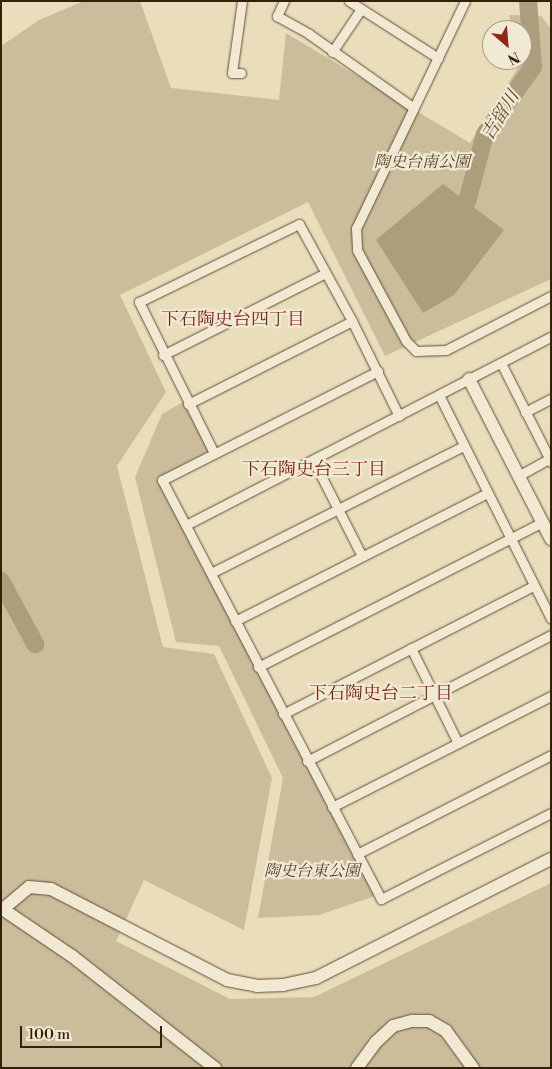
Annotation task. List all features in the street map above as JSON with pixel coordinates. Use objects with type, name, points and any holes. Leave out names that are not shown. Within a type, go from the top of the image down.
[{"type":"street","points":[[241,73],[232,73],[242,1]]},
{"type":"street","points":[[284,1],[277,16],[414,108]]},
{"type":"street","points":[[349,1],[438,58]]},
{"type":"street","points":[[465,1],[356,228],[355,239],[358,250],[406,341],[416,351],[446,350],[551,296]]},
{"type":"street","points":[[332,52],[361,9]]},
{"type":"street","points":[[214,453],[163,355],[139,302],[299,224],[378,371],[399,416]]},
{"type":"street","points":[[163,355],[325,273]]},
{"type":"street","points":[[188,404],[352,322]]},
{"type":"street","points":[[186,525],[551,337]]},
{"type":"street","points":[[500,363],[550,460],[518,476]]},
{"type":"street","points":[[378,371],[162,480],[380,899],[551,813]]},
{"type":"street","points":[[469,379],[551,539]]},
{"type":"street","points":[[438,396],[551,619]]},
{"type":"street","points":[[525,412],[551,399]]},
{"type":"street","points":[[211,573],[464,446]]},
{"type":"street","points":[[313,460],[362,556]]},
{"type":"street","points":[[235,621],[487,493]]},
{"type":"street","points":[[258,667],[542,522]]},
{"type":"street","points":[[283,714],[534,586]]},
{"type":"street","points":[[307,761],[551,635]]},
{"type":"street","points":[[411,648],[458,743]]},
{"type":"street","points":[[332,807],[458,743],[549,700]]},
{"type":"street","points":[[356,854],[551,755]]},
{"type":"street","points":[[215,1068],[72,956],[2,908],[29,887],[51,890],[226,980],[283,985],[316,978],[551,859]]},
{"type":"street","points":[[358,1068],[376,1042],[393,1026],[412,1021],[429,1021],[446,1031],[473,1068]]},
{"type":"green space","name":"陶史台南公園","points":[[84,1],[140,1],[171,88],[279,100],[286,33],[470,143],[516,70],[532,70],[532,20],[510,20],[509,15],[541,16],[551,29],[551,279],[385,356],[308,202],[120,295],[166,392],[117,466],[163,647],[214,654],[272,778],[244,930],[144,880],[116,941],[230,999],[314,997],[551,883],[551,1068],[1,1068],[1,46],[39,20]]},
{"type":"green space","name":"陶史台東公園","points":[[183,402],[209,451],[157,478],[375,896],[319,915],[258,918],[283,778],[219,646],[176,642],[135,477],[162,414]]},
{"type":"shaded area","points":[[443,184],[504,230],[454,295],[423,313],[376,240]]},
{"type":"waterway","name":"吉留川","points":[[467,202],[485,134],[533,67],[528,1]]},
{"type":"waterway","points":[[1,581],[35,644]]},
{"type":"district","name":"下石陶史台四丁目","points":[[233,320]]},
{"type":"district","name":"下石陶史台三丁目","points":[[314,470]]},
{"type":"district","name":"下石陶史台二丁目","points":[[381,694]]}]
